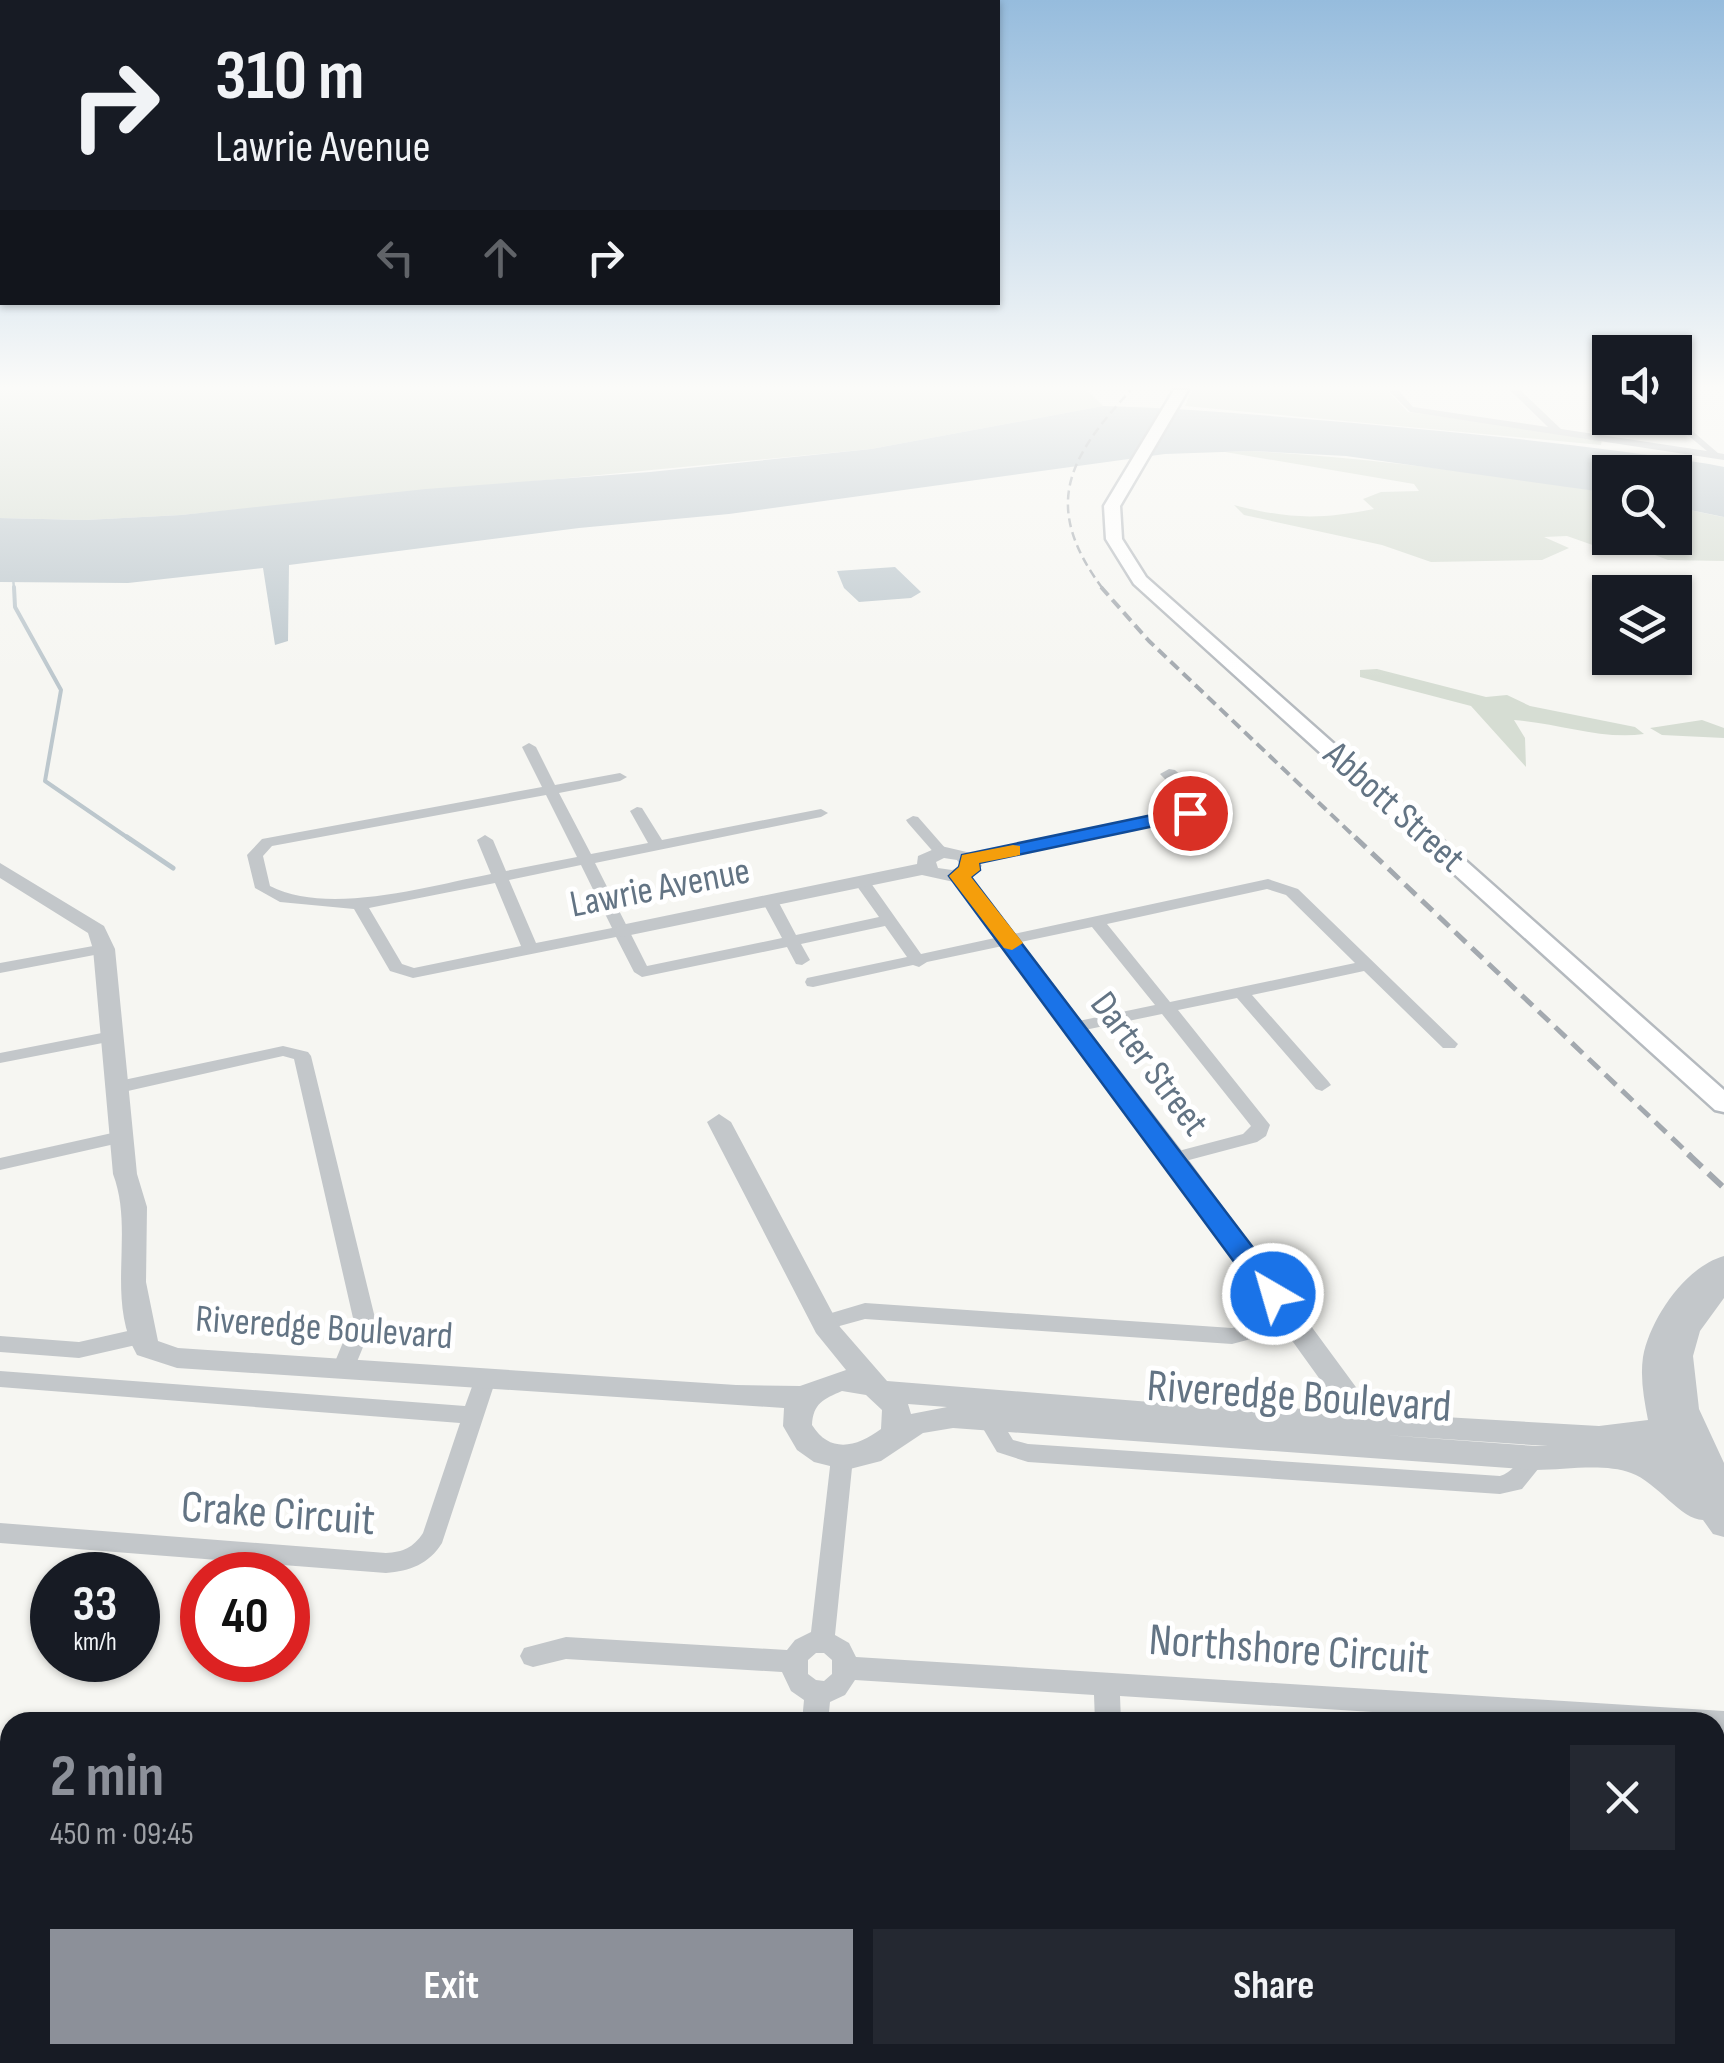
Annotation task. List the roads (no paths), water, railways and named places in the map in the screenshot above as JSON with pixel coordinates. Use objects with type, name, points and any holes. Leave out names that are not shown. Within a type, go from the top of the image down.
[{"type":"main road","name":"Abbott Street","points":[[1122,486],[1112,506],[1114,540],[1140,580],[1724,1104]]},
{"type":"street","points":[[529,747],[642,972],[890,920]]},
{"type":"street","points":[[964,867],[956,852],[941,852],[925,860],[926,868],[943,876],[964,867],[1196,810],[1197,801],[1168,774]]},
{"type":"street","points":[[620,777],[276,840],[258,848],[255,855],[266,892],[359,905],[822,814]]},
{"type":"street","points":[[638,810],[657,845]]},
{"type":"street","points":[[913,820],[941,852]]},
{"type":"street","points":[[485,840],[530,949]]},
{"type":"street","name":"Darter Street","points":[[964,867],[1010,941],[1294,1321],[1373,1435]]},
{"type":"street","name":"Lawrie Avenue","points":[[359,905],[393,963],[407,972],[926,868]]},
{"type":"street","points":[[0,968],[104,949],[97,930],[4,877]]},
{"type":"street","points":[[862,882],[919,962]]},
{"type":"street","points":[[814,982],[1259,885],[1278,886],[1292,892],[1449,1044]]},
{"type":"street","points":[[770,901],[802,960]]},
{"type":"street","points":[[1097,922],[1261,1125],[1260,1132],[1250,1138],[1174,1158]]},
{"type":"street","name":"Riveredge Boulevard","points":[[104,949],[125,1174],[136,1198],[132,1261],[147,1348],[177,1358],[808,1401]]},
{"type":"street","points":[[1075,1028],[1368,964]]},
{"type":"street","points":[[1241,992],[1322,1086]]},
{"type":"street","points":[[0,1058],[112,1036]]},
{"type":"street","points":[[119,1088],[283,1051],[302,1056],[364,1318],[343,1369]]},
{"type":"street","points":[[720,1122],[828,1328],[898,1412],[894,1435],[872,1454],[842,1458],[807,1444],[808,1401],[832,1360],[828,1328]]},
{"type":"street","points":[[0,1164],[121,1137]]},
{"type":"street","points":[[1724,1265],[1686,1294],[1671,1314],[1660,1338],[1656,1384],[1683,1438],[1724,1489]]},
{"type":"street","points":[[1724,1282],[1698,1308],[1680,1349],[1678,1382],[1683,1438],[1696,1488],[1724,1525]]},
{"type":"street","points":[[828,1328],[866,1312],[1232,1336],[1294,1321]]},
{"type":"street","points":[[0,1344],[80,1350],[142,1336]]},
{"type":"street","points":[[0,1379],[473,1414]]},
{"type":"street","name":"Crake Circuit","points":[[0,1533],[401,1562],[422,1554],[434,1536],[485,1379]]},
{"type":"street","points":[[808,1401],[858,1380],[879,1388]]},
{"type":"street","name":"Riveredge Boulevard","points":[[879,1388],[1373,1435],[1536,1458],[1615,1458],[1683,1438]]},
{"type":"street","name":"Riveredge Boulevard","points":[[894,1435],[934,1419],[1373,1435],[1683,1438]]},
{"type":"street","points":[[989,1420],[1005,1446],[1028,1453],[1327,1474],[1500,1485],[1514,1482],[1536,1458]]},
{"type":"street","points":[[822,1643],[842,1458]]},
{"type":"street","points":[[1615,1458],[1649,1467],[1667,1478],[1724,1538]]},
{"type":"street","points":[[822,1643],[838,1648],[848,1668],[835,1687],[818,1691],[798,1682],[794,1662],[807,1646],[822,1643]]},
{"type":"street","points":[[533,1656],[566,1648],[794,1662]]},
{"type":"street","name":"Northshore Circuit","points":[[848,1668],[1106,1684],[1396,1712]]},
{"type":"street","points":[[1106,1684],[1107,1712]]},
{"type":"street","points":[[816,1712],[818,1691]]},
{"type":"waterway","points":[[13,577],[14,589]]},
{"type":"waterway","points":[[14,587],[15,607],[61,690],[45,781],[131,840]]},
{"type":"waterway","points":[[127,837],[173,868]]},
{"type":"railway","points":[[1070,486],[1072,532],[1103,589]]},
{"type":"railway","points":[[1101,587],[1149,641],[1358,840]]},
{"type":"railway","points":[[1355,837],[1691,1156]]},
{"type":"railway","points":[[1688,1154],[1724,1188]]}]
